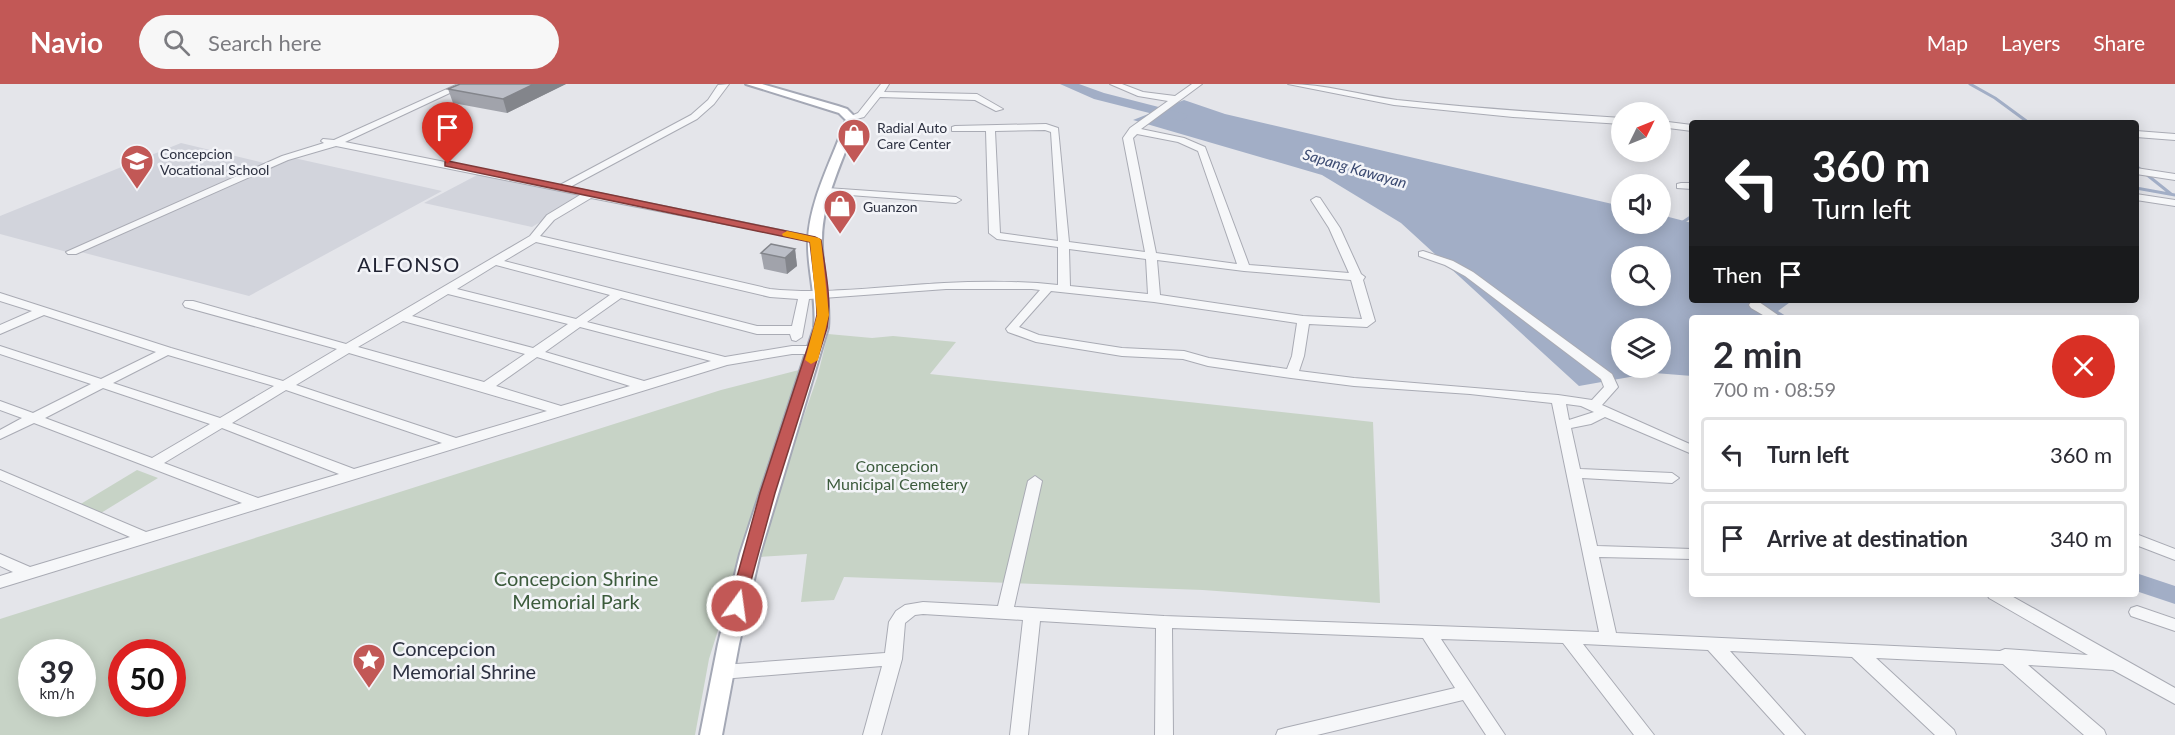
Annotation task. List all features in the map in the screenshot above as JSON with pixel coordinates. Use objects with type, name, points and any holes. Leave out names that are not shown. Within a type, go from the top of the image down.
[{"type":"main road","points":[[711,735],[722,672],[748,562],[767,493],[815,350],[823,315],[815,240],[820,208],[852,119],[843,111],[751,84]]},
{"type":"street","points":[[330,142],[455,84]]},
{"type":"street","points":[[72,252],[260,169],[330,142],[465,84]]},
{"type":"street","points":[[562,188],[694,117],[711,102],[720,87],[725,84]]},
{"type":"street","points":[[852,119],[861,115],[885,84]]},
{"type":"street","points":[[1114,84],[1141,94],[1174,101]]},
{"type":"street","points":[[1154,298],[1151,256],[1128,138],[1136,127],[1198,84]]},
{"type":"street","points":[[1292,84],[1394,102],[1513,114],[1611,120]]},
{"type":"street","points":[[879,94],[977,97],[999,109]]},
{"type":"street","points":[[1671,125],[1689,128]]},
{"type":"street","points":[[955,129],[1046,127],[1054,130],[1065,263],[1064,288]]},
{"type":"street","points":[[1136,127],[1181,140],[1202,149],[1244,268]]},
{"type":"street","points":[[990,128],[994,233],[1002,238],[1062,243],[1244,268],[1359,277]]},
{"type":"street","points":[[2139,134],[2175,137]]},
{"type":"street","points":[[330,142],[427,159],[815,240]]},
{"type":"street","points":[[2139,171],[2175,177]]},
{"type":"street","points":[[827,191],[956,200]]},
{"type":"street","points":[[154,463],[496,262],[534,238],[538,229],[546,221],[590,194]]},
{"type":"street","points":[[2139,197],[2175,203]]},
{"type":"street","points":[[534,238],[770,293],[804,296],[967,285],[1048,287],[1154,298],[1303,320],[1363,324],[1370,321],[1359,277],[1331,220],[1316,200]]},
{"type":"street","points":[[1423,254],[1449,263],[1469,274],[1607,377],[1611,387],[1600,408],[1586,421],[1563,426]]},
{"type":"street","points":[[496,262],[757,330],[798,330]]},
{"type":"street","points":[[1048,287],[1042,298],[1018,319],[1012,328],[1036,338],[1122,352],[1184,355],[1208,362],[1291,374],[1354,382],[1558,399],[1600,408],[1689,449]]},
{"type":"street","points":[[448,290],[579,322],[724,362]]},
{"type":"street","points":[[486,387],[618,295]]},
{"type":"street","points":[[792,350],[804,296]]},
{"type":"street","points":[[0,297],[167,351],[287,386],[454,442]]},
{"type":"street","points":[[189,304],[300,337],[324,340],[562,411]]},
{"type":"street","points":[[1755,305],[1771,315]]},
{"type":"street","points":[[0,330],[43,310]]},
{"type":"street","points":[[403,316],[645,386]]},
{"type":"street","points":[[1291,374],[1298,356],[1303,320]]},
{"type":"street","points":[[0,350],[221,423],[353,474]]},
{"type":"street","points":[[0,582],[454,442],[724,362],[792,350],[815,350]]},
{"type":"street","points":[[0,435],[167,351]]},
{"type":"street","points":[[1558,399],[1609,639]]},
{"type":"street","points":[[0,405],[258,504]]},
{"type":"street","points":[[1573,473],[1672,478]]},
{"type":"street","points":[[0,475],[144,537]]},
{"type":"street","points":[[1005,612],[1035,481]]},
{"type":"street","points":[[2139,539],[2175,555]]},
{"type":"street","points":[[1590,550],[1689,554]]},
{"type":"street","points":[[0,560],[29,573]]},
{"type":"street","points":[[2000,597],[2175,697]]},
{"type":"street","points":[[872,735],[893,659],[897,622],[910,609],[923,608],[1164,622],[1568,637],[2115,663]]},
{"type":"street","points":[[2137,612],[2175,625]]},
{"type":"street","points":[[1019,735],[1032,614]]},
{"type":"street","points":[[1164,622],[1164,735]]},
{"type":"street","points":[[1427,632],[1496,735]]},
{"type":"street","points":[[1568,637],[1645,735]]},
{"type":"street","points":[[1714,645],[1796,735]]},
{"type":"street","points":[[1858,652],[1947,735]]},
{"type":"street","points":[[2005,656],[2097,735]]},
{"type":"street","points":[[722,672],[893,659]]},
{"type":"street","points":[[1285,735],[1468,692]]},
{"type":"shaded area","name":"Concepcion Vocational School","points":[[181,143],[268,164],[67,252],[0,234],[0,216]]},
{"type":"shaded area","points":[[294,158],[442,191],[249,296],[81,252]]},
{"type":"shaded area","points":[[481,173],[585,195],[532,227],[424,203]]},
{"type":"green space","name":"Concepcion Municipal Cemetery","points":[[828,334],[872,338],[893,336],[956,342],[930,374],[1373,422],[1380,603],[1203,590],[844,577],[834,600],[801,602],[807,554],[760,557],[793,447],[817,378]]},
{"type":"green space","name":"Concepcion Shrine Memorial Park","points":[[799,370],[709,659],[695,735],[0,735],[0,619],[721,390]]},
{"type":"green space","points":[[137,470],[158,478],[101,513],[79,505]]},
{"type":"water","points":[[1184,100],[1225,114],[1611,204],[1611,234],[1671,234],[1671,218],[1689,222],[1689,303],[1789,303],[1778,311],[1784,315],[1689,315],[1689,367],[1671,370],[1671,318],[1611,318],[1611,378],[1624,378],[1579,386],[1401,223],[1322,175],[1133,120]]},
{"type":"building","points":[[460,84],[534,84],[503,99],[448,89]]},
{"type":"building","points":[[771,244],[795,249],[785,258],[761,253]]},
{"type":"waterway","name":"Sapang Kawayan","points":[[1067,84],[1099,96],[1181,117]]},
{"type":"waterway","points":[[1970,84],[1995,98],[2025,120]]},
{"type":"waterway","points":[[2139,168],[2171,194]]},
{"type":"waterway","points":[[2139,189],[2175,195]]},
{"type":"waterway","points":[[1680,224],[1689,218]]},
{"type":"waterway","name":"Sapang Kawayan","points":[[1671,369],[1689,370]]},
{"type":"waterway","name":"Sapang Kawayan","points":[[2139,583],[2175,595]]},
{"type":"slow traffic","points":[[787,234],[815,240],[823,315],[811,360]]},
{"type":"place","name":"Radial Auto Care Center","points":[[854,164]]},
{"type":"place","name":"Concepcion Vocational School","points":[[137,190]]},
{"type":"place","name":"Guanzon","points":[[840,235]]},
{"type":"place","name":"Concepcion Memorial Shrine","points":[[369,689]]},
{"type":"district","name":"ALFONSO","points":[[409,264]]},
{"type":"route","points":[[448,164],[815,240],[822,293],[821,328],[767,493],[737,606]]}]
